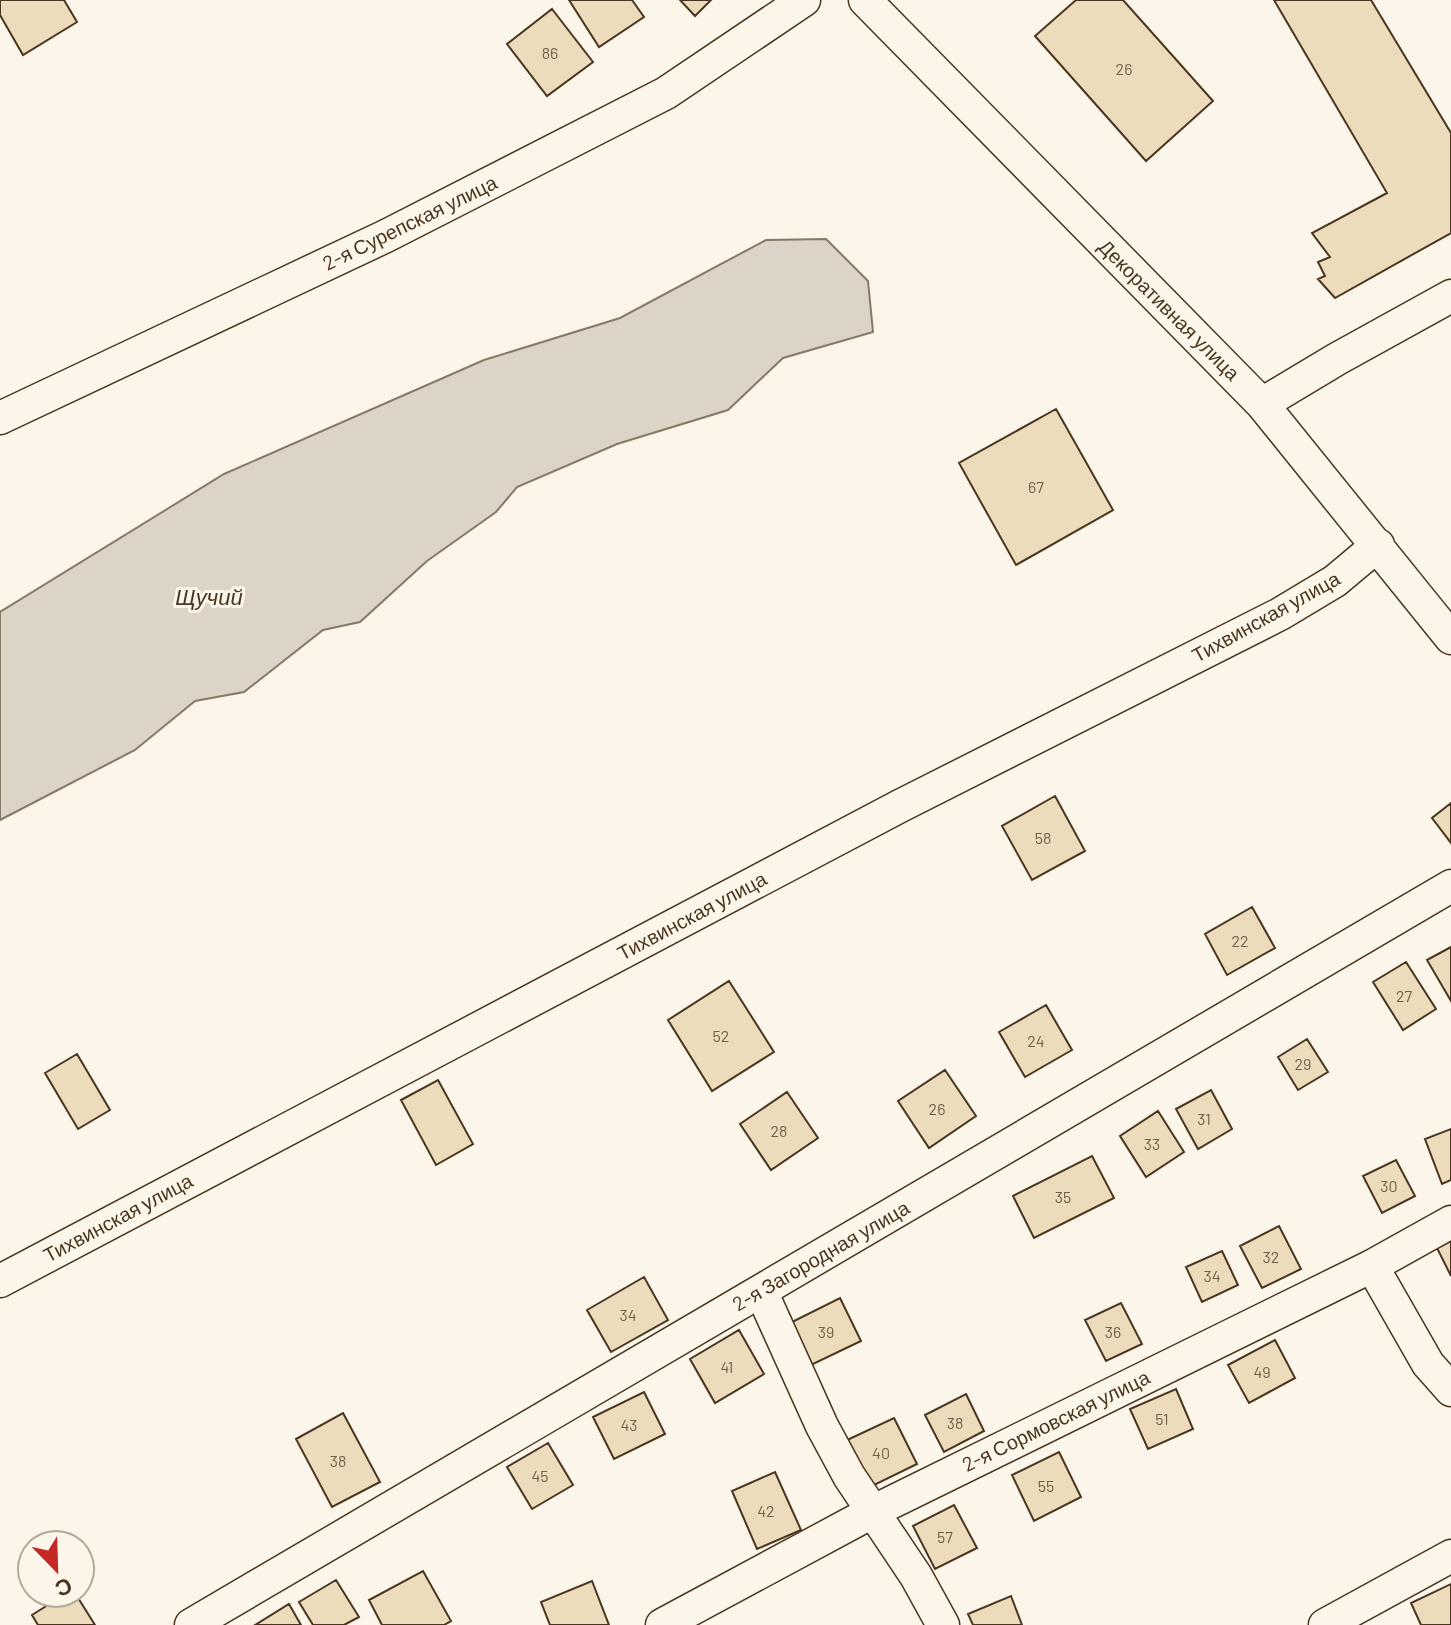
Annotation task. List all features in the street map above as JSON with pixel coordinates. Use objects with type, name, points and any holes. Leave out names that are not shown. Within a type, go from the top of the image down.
[{"type":"street","name":"2-я Сурепская улица","points":[[0,418],[386,236],[666,93],[804,0]]},
{"type":"street","name":"Декоративная улица","points":[[865,0],[1262,404],[1451,638]]},
{"type":"street","points":[[1262,404],[1451,296]]},
{"type":"street","name":"Тихвинская улица","points":[[0,1281],[900,806],[1280,614],[1335,581],[1378,545]]},
{"type":"street","name":"2-я Загородная улица","points":[[191,1625],[1451,886]]},
{"type":"street","name":"2-я Сормовская улица","points":[[662,1625],[874,1511],[1372,1266],[1451,1222]]},
{"type":"street","points":[[1372,1266],[1428,1364],[1451,1390]]},
{"type":"street","points":[[761,1291],[822,1426],[849,1476],[916,1576],[943,1625]]},
{"type":"street","points":[[1325,1625],[1451,1556]]},
{"type":"water","name":"Щучий","points":[[826,239],[868,281],[873,332],[783,358],[728,410],[617,444],[517,487],[496,512],[427,561],[360,622],[323,630],[244,692],[195,701],[135,750],[0,820],[0,612],[224,474],[484,360],[620,318],[766,240]]},
{"type":"building","points":[[0,0],[64,0],[77,22],[23,55],[0,15]]},
{"type":"building","points":[[569,0],[632,0],[644,17],[599,47]]},
{"type":"building","points":[[680,0],[711,0],[695,16]]},
{"type":"building","points":[[1076,0],[1123,0],[1213,101],[1146,161],[1035,36]]},
{"type":"building","points":[[1274,0],[1371,0],[1451,133],[1451,233],[1335,298],[1318,279],[1325,276],[1318,262],[1330,257],[1312,233],[1387,193]]},
{"type":"building","points":[[552,9],[593,62],[547,96],[507,44]]},
{"type":"building","points":[[1056,409],[1113,510],[1016,565],[959,463]]},
{"type":"building","points":[[1055,796],[1085,851],[1032,880],[1002,826]]},
{"type":"building","points":[[1451,803],[1451,843],[1432,818]]},
{"type":"building","points":[[1252,907],[1275,948],[1227,975],[1205,934]]},
{"type":"building","points":[[1451,947],[1451,1001],[1427,960]]},
{"type":"building","points":[[1406,962],[1436,1009],[1403,1030],[1373,982]]},
{"type":"building","points":[[729,981],[774,1052],[712,1091],[668,1020]]},
{"type":"building","points":[[1046,1005],[1072,1050],[1025,1077],[999,1032]]},
{"type":"building","points":[[1307,1039],[1328,1072],[1298,1090],[1278,1057]]},
{"type":"building","points":[[77,1054],[110,1110],[78,1129],[45,1073]]},
{"type":"building","points":[[945,1070],[976,1116],[929,1148],[898,1101]]},
{"type":"building","points":[[438,1080],[473,1144],[436,1165],[401,1100]]},
{"type":"building","points":[[1211,1090],[1232,1129],[1198,1149],[1176,1109]]},
{"type":"building","points":[[787,1092],[818,1138],[771,1170],[740,1124]]},
{"type":"building","points":[[1158,1111],[1184,1152],[1146,1177],[1120,1136]]},
{"type":"building","points":[[1451,1129],[1451,1180],[1442,1184],[1425,1139]]},
{"type":"building","points":[[1092,1156],[1114,1198],[1034,1238],[1013,1196]]},
{"type":"building","points":[[1396,1160],[1415,1196],[1382,1213],[1363,1176]]},
{"type":"building","points":[[1279,1226],[1301,1269],[1262,1288],[1240,1246]]},
{"type":"building","points":[[1451,1241],[1451,1276],[1437,1248]]},
{"type":"building","points":[[1222,1251],[1238,1285],[1202,1302],[1186,1267]]},
{"type":"building","points":[[644,1277],[668,1320],[611,1352],[587,1310]]},
{"type":"building","points":[[840,1298],[861,1341],[811,1365],[790,1323]]},
{"type":"building","points":[[1121,1303],[1142,1344],[1106,1361],[1085,1320]]},
{"type":"building","points":[[739,1330],[764,1374],[715,1403],[690,1359]]},
{"type":"building","points":[[1275,1340],[1295,1378],[1249,1403],[1228,1365]]},
{"type":"building","points":[[1176,1389],[1193,1429],[1148,1449],[1130,1409]]},
{"type":"building","points":[[644,1392],[665,1434],[614,1459],[593,1417]]},
{"type":"building","points":[[966,1394],[984,1431],[944,1452],[925,1415]]},
{"type":"building","points":[[343,1413],[380,1482],[332,1507],[296,1439]]},
{"type":"building","points":[[894,1418],[917,1464],[868,1488],[845,1441]]},
{"type":"building","points":[[548,1443],[573,1485],[532,1509],[507,1467]]},
{"type":"building","points":[[1059,1452],[1081,1497],[1034,1521],[1012,1475]]},
{"type":"building","points":[[775,1472],[801,1530],[757,1549],[732,1491]]},
{"type":"building","points":[[954,1505],[977,1548],[935,1569],[913,1526]]},
{"type":"building","points":[[423,1571],[451,1621],[444,1625],[382,1625],[369,1600]]},
{"type":"building","points":[[336,1580],[359,1617],[344,1625],[313,1625],[299,1602]]},
{"type":"building","points":[[592,1581],[609,1625],[550,1625],[541,1602]]},
{"type":"building","points":[[1451,1584],[1451,1625],[1421,1625],[1411,1603]]},
{"type":"building","points":[[1011,1596],[1022,1625],[973,1625],[968,1614]]},
{"type":"building","points":[[289,1604],[301,1625],[255,1625]]},
{"type":"building","points":[[42,1609],[85,1609],[95,1625],[38,1625],[32,1615]]}]
